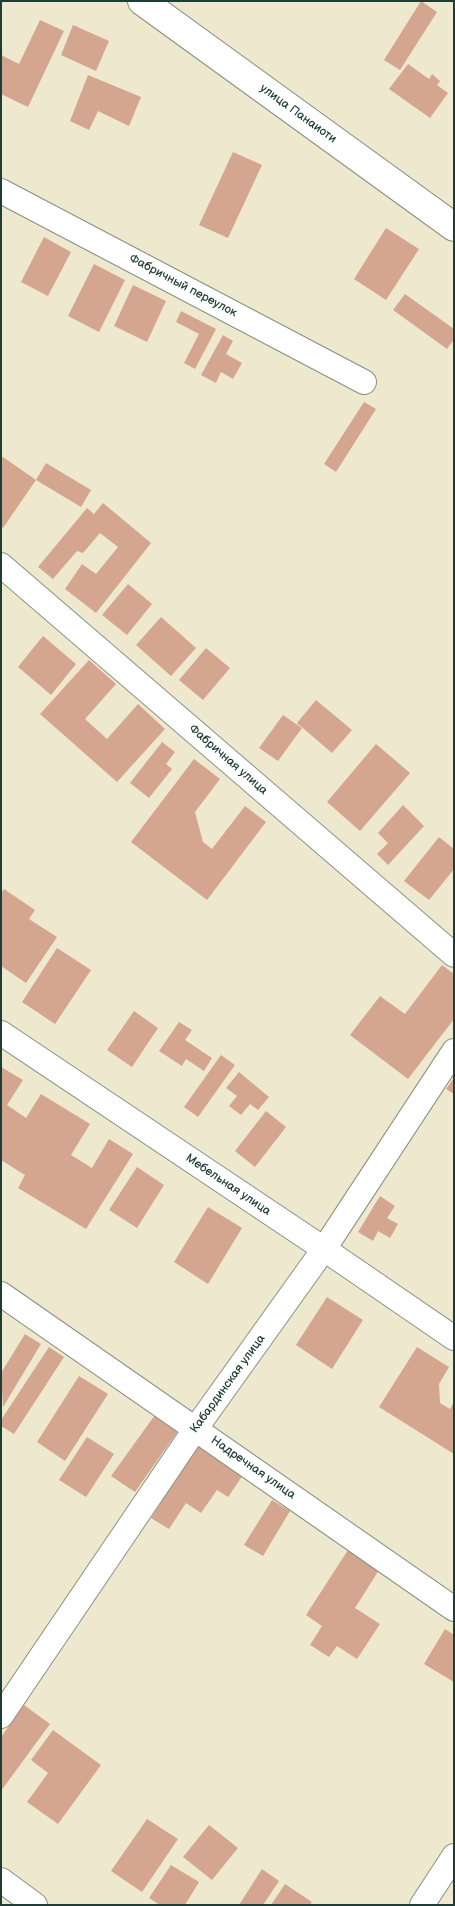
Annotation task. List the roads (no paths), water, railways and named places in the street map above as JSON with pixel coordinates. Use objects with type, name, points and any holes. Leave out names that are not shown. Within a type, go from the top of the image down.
[{"type":"street","name":"улица Панаиоти","points":[[142,1],[454,227]]},
{"type":"street","name":"Фабричный переулок","points":[[1,192],[364,382]]},
{"type":"street","name":"Фабричная улица","points":[[1,565],[454,955]]},
{"type":"street","name":"Мебельная улица","points":[[1,1033],[454,1338]]},
{"type":"street","name":"Кабардинская улица","points":[[1,1716],[196,1428],[324,1249],[454,1051]]},
{"type":"street","name":"Надречная улица","points":[[1,1294],[454,1609]]},
{"type":"street","points":[[422,1905],[454,1856]]},
{"type":"street","points":[[1,1880],[34,1905]]}]
